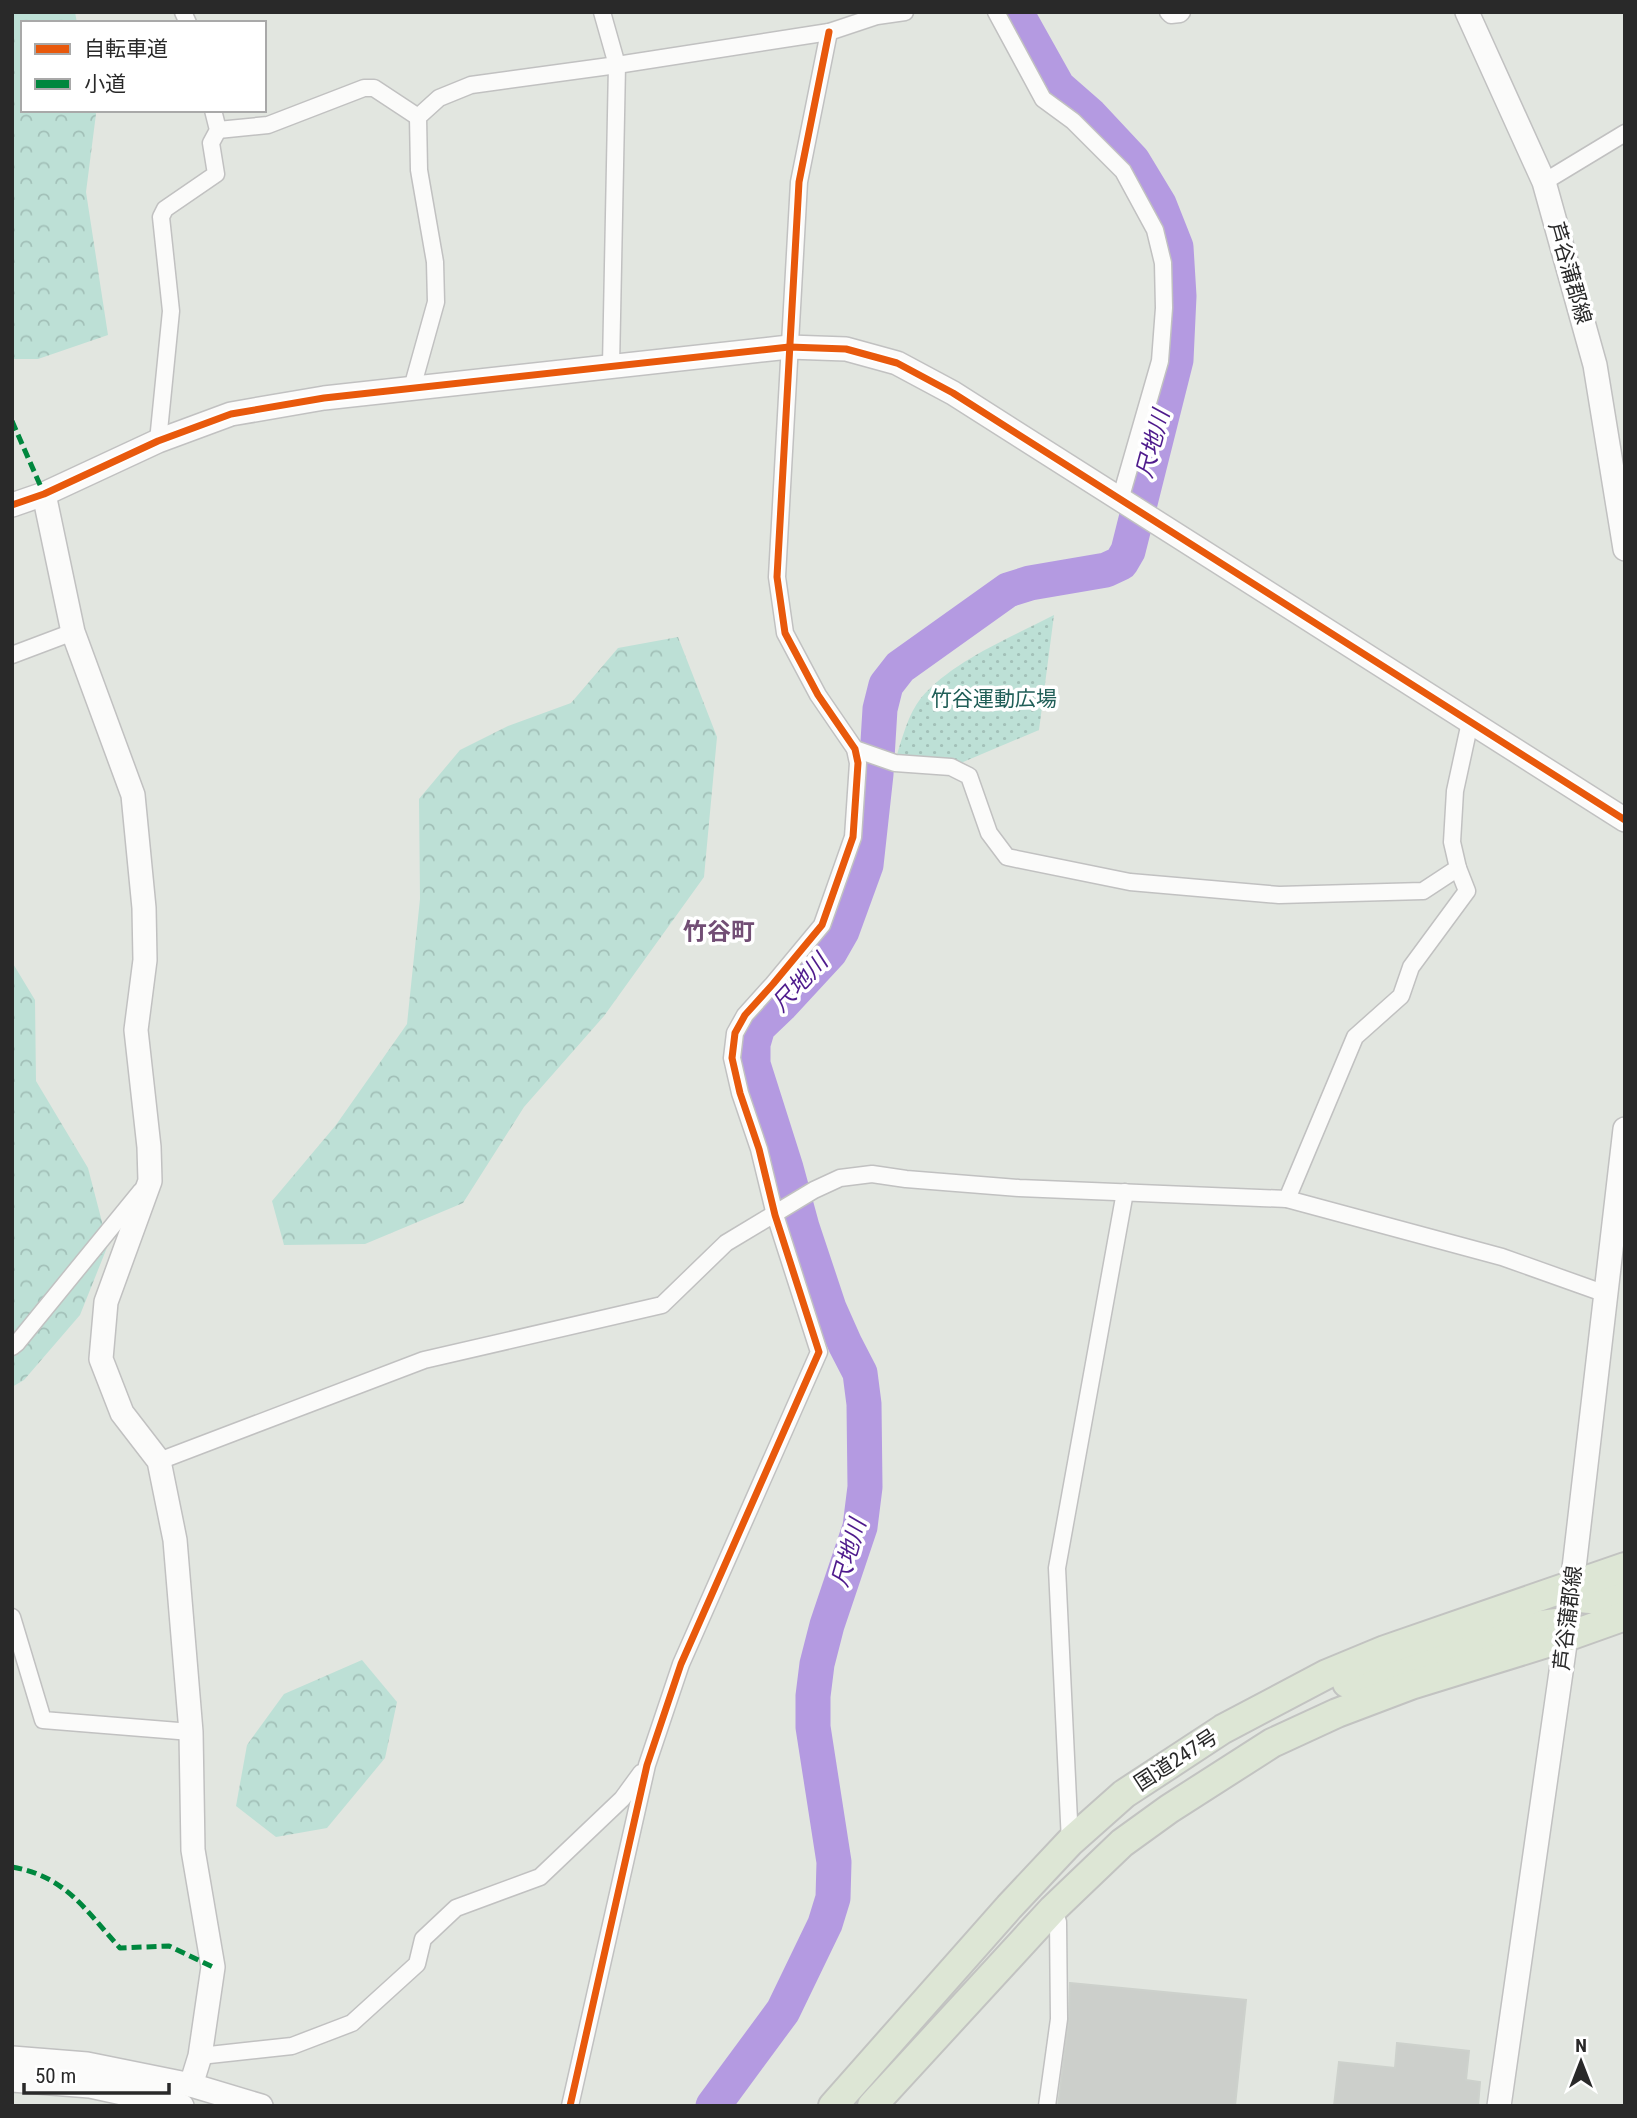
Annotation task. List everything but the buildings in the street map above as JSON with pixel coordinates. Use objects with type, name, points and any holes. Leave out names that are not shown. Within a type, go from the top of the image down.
[{"type":"highway","name":"国道247号","points":[[833,2106],[1009,1907],[1070,1842],[1124,1794],[1223,1729],[1328,1674],[1385,1650],[1625,1567]]},
{"type":"highway","points":[[1572,1585],[1580,1598],[1594,1600],[1603,1600],[1625,1592]]},
{"type":"highway","name":"国道247号","points":[[872,2106],[1053,1909],[1122,1843],[1169,1809],[1272,1743],[1337,1713],[1411,1685],[1625,1616]]},
{"type":"highway","points":[[1292,1694],[1341,1685],[1518,1628],[1555,1623],[1566,1637]]},
{"type":"street","points":[[602,12],[617,65],[611,366]]},
{"type":"street","points":[[412,388],[436,302],[435,262],[419,170],[418,117],[439,98],[471,85],[829,32],[877,16],[905,12]]},
{"type":"street","points":[[996,12],[1043,99],[1073,121],[1123,171],[1155,230],[1163,263],[1164,308],[1160,361],[1123,501]]},
{"type":"street","points":[[1168,12],[1171,15],[1182,12]]},
{"type":"street","name":"芦谷蒲郡線","points":[[1467,12],[1544,182],[1595,365],[1625,549]]},
{"type":"street","points":[[829,32],[799,182],[777,577],[785,633],[818,695],[859,751],[895,763],[951,767],[969,776],[989,833],[1007,857],[1130,882],[1279,895],[1423,891],[1458,868]]},
{"type":"street","points":[[218,130],[268,125],[364,88],[374,88],[418,117]]},
{"type":"street","points":[[158,441],[171,311],[161,218],[165,209],[216,174],[211,143],[218,130],[214,112]]},
{"type":"street","points":[[1544,182],[1625,133]]},
{"type":"street","points":[[12,505],[44,494],[158,441],[231,414],[324,398],[789,347],[846,349],[897,363],[953,393],[1625,820]]},
{"type":"street","points":[[44,494],[73,632],[133,795],[144,908],[145,960],[136,1030],[149,1147],[150,1181],[106,1302],[101,1359],[122,1413],[159,1461],[174,1540],[191,1732],[192,1850],[213,1967],[200,2056],[186,2099]]},
{"type":"street","points":[[12,655],[73,632]]},
{"type":"street","points":[[1287,1199],[1355,1037],[1401,996],[1411,967],[1467,891],[1452,842],[1455,791],[1470,722]]},
{"type":"street","points":[[570,2106],[647,1765],[681,1664],[819,1353],[740,1093],[732,1058],[735,1033],[745,1015],[822,925],[853,836],[859,751]]},
{"type":"street","name":"芦谷蒲郡線","points":[[1499,2106],[1566,1637],[1625,1129]]},
{"type":"street","points":[[159,1461],[424,1360],[663,1305],[726,1243],[840,1178],[872,1174],[1019,1188],[1287,1199],[1502,1257],[1606,1294]]},
{"type":"street","points":[[12,1347],[150,1181]]},
{"type":"street","points":[[1070,1842],[1057,1568],[1125,1192]]},
{"type":"street","points":[[12,1616],[43,1720],[191,1732]]},
{"type":"street","points":[[200,2056],[292,2046],[352,2023],[416,1964],[423,1940],[456,1908],[540,1877],[622,1799],[647,1765]]},
{"type":"street","points":[[1047,2106],[1059,2018],[1058,1922],[1053,1909]]},
{"type":"street","points":[[12,2058],[87,2064],[186,2099]]},
{"type":"street","points":[[12,2080],[90,2086],[261,2106]]},
{"type":"green space","points":[[12,12],[75,12],[77,21],[21,21],[21,112],[96,112],[86,192],[108,335],[38,359],[12,359]]},
{"type":"green space","name":"竹谷運動広場","points":[[1054,615],[1039,730],[956,765],[896,758],[912,711],[934,685],[983,651]]},
{"type":"green space","points":[[678,637],[717,737],[704,877],[604,1016],[524,1107],[463,1203],[365,1244],[284,1245],[272,1201],[336,1125],[407,1024],[420,899],[419,799],[460,750],[508,726],[571,703],[618,648]]},
{"type":"green space","points":[[12,962],[35,1000],[36,1081],[88,1168],[108,1245],[80,1315],[24,1380],[12,1387]]},
{"type":"green space","points":[[362,1660],[397,1702],[385,1758],[327,1828],[276,1837],[236,1806],[247,1745],[284,1694]]},
{"type":"waterway","name":"尺地川","points":[[713,2106],[783,2011],[825,1924],[833,1898],[834,1862],[813,1727],[813,1696],[817,1664],[827,1625],[860,1527],[865,1487],[864,1404],[860,1373],[829,1308],[802,1227],[753,1064],[753,1044],[758,1027],[830,952],[842,931],[866,865],[880,709],[886,685],[900,667],[1008,590],[1030,583],[1106,570],[1121,563],[1128,551],[1176,360],[1179,296],[1176,247],[1159,204],[1133,161],[1090,115],[1058,87],[1016,12]]},
{"type":"marked path","points":[[12,421],[44,494]]},
{"type":"marked path","points":[[12,1867],[47,1878],[61,1887],[85,1908],[120,1948],[169,1946],[213,1967]]},
{"type":"cycle path","points":[[570,2106],[647,1765],[681,1664],[819,1352],[775,1215],[732,1058],[735,1033],[745,1015],[822,925],[853,837],[858,763],[855,749],[818,695],[785,633],[777,577],[799,182],[829,32]]},
{"type":"cycle path","points":[[12,505],[44,494],[158,441],[231,414],[324,398],[789,347],[846,349],[897,363],[953,393],[1625,820]]},
{"type":"district","name":"竹谷町","points":[[719,932]]}]
